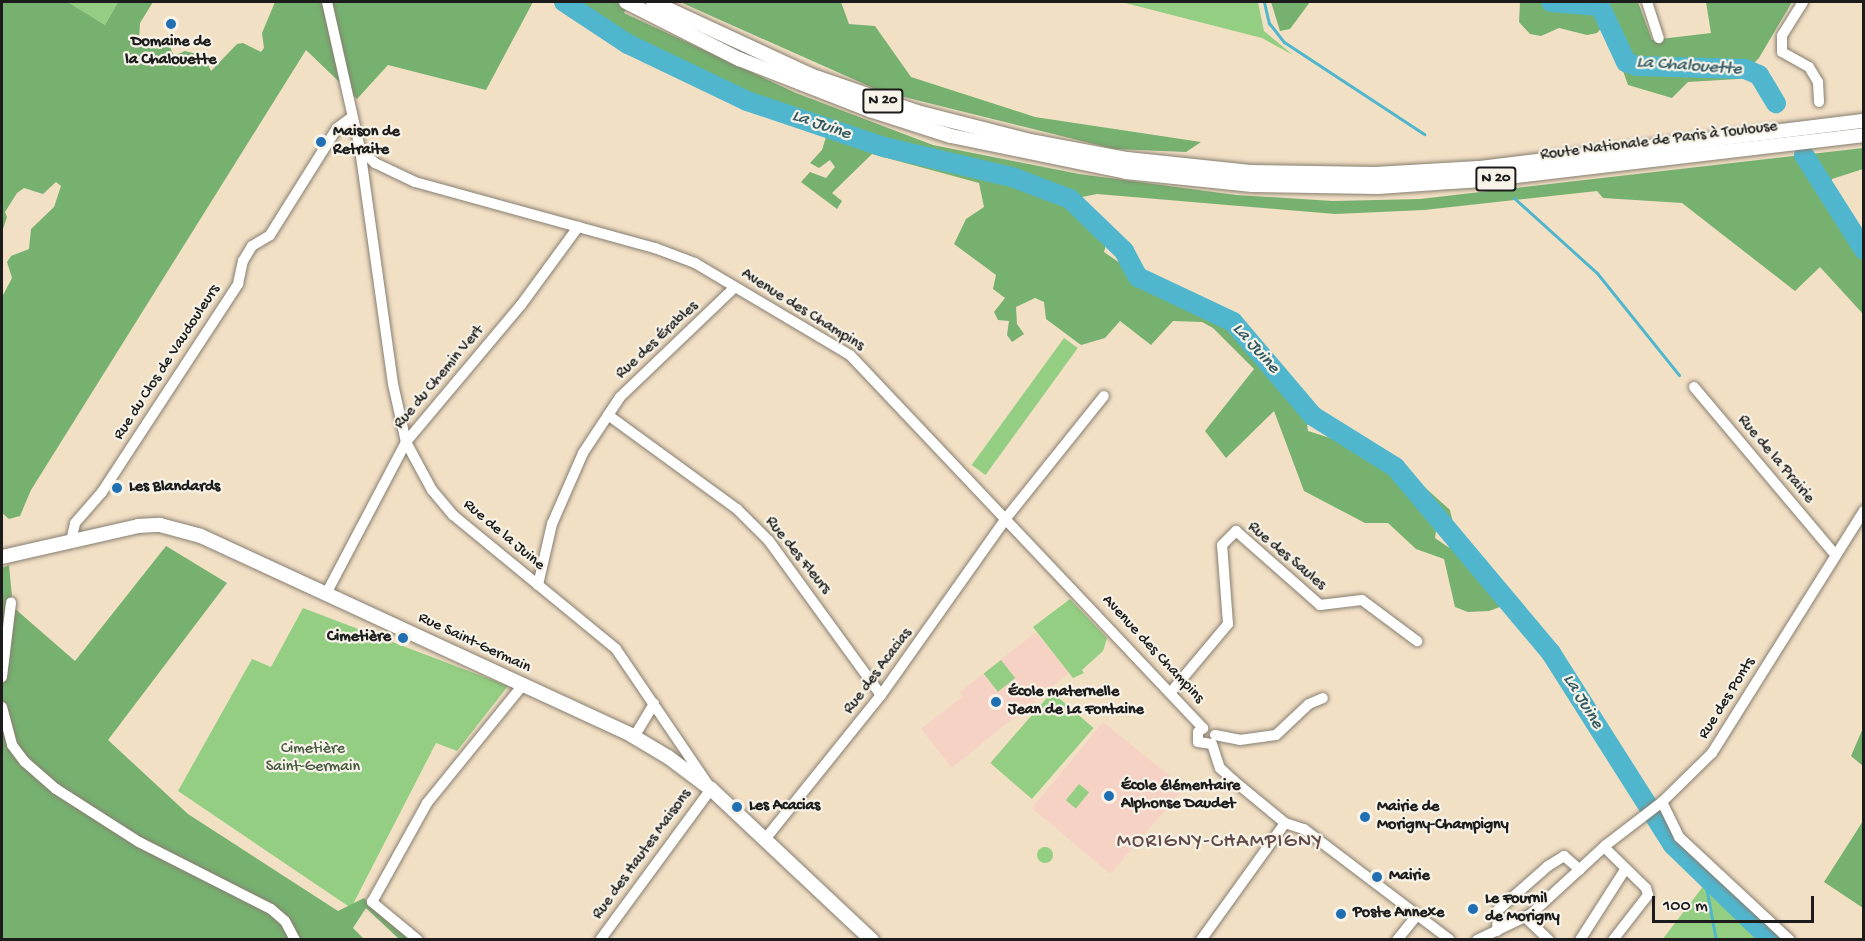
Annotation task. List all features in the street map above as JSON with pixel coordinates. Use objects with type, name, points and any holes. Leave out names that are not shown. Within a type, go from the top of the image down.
[{"type":"main road","name":"Route Nationale de Paris à Toulouse","points":[[626,2],[739,59],[870,110],[1007,149],[1126,172],[1252,185],[1378,187],[1482,180],[1863,135]]},
{"type":"main road","name":"Route Nationale de Paris à Toulouse","points":[[653,2],[810,75],[917,112],[1030,141],[1127,159],[1250,172],[1375,174],[1479,168],[1863,121]]},
{"type":"main road","name":"Rue Saint-Germain","points":[[2,557],[112,530],[160,525],[201,536],[327,592],[634,737],[711,789],[872,939]]},
{"type":"street","points":[[327,2],[360,149]]},
{"type":"street","points":[[1647,2],[1659,38]]},
{"type":"street","points":[[1803,2],[1782,36],[1782,52],[1809,67],[1818,82],[1819,102]]},
{"type":"street","name":"Rue du Clos de Vaudouleurs","points":[[70,541],[75,523],[102,492],[238,284],[243,261],[252,246],[270,235],[337,128],[352,117]]},
{"type":"street","name":"Avenue des Champins","points":[[360,149],[375,163],[415,182],[578,227],[695,263],[850,355],[1006,517],[1203,728]]},
{"type":"street","name":"Rue de la Juine","points":[[360,149],[393,384],[406,442],[432,490],[453,515],[615,649],[711,789]]},
{"type":"street","name":"Rue du Chemin Vert","points":[[327,592],[406,442],[521,305],[578,227]]},
{"type":"street","name":"Rue des Érables","points":[[538,585],[552,524],[583,453],[608,415],[666,349],[735,287]]},
{"type":"street","name":"Rue de la Prairie","points":[[1694,387],[1834,553]]},
{"type":"street","name":"Rue des Acacias","points":[[766,838],[881,695],[1006,517],[1104,396]]},
{"type":"street","name":"Rue des Fleurs","points":[[608,415],[737,509],[768,541],[881,695]]},
{"type":"street","name":"Rue des Ponts","points":[[1477,939],[1525,917],[1604,847],[1660,803],[1712,753],[1834,553],[1863,511]]},
{"type":"street","name":"Rue des Saules","points":[[1171,692],[1228,624],[1222,545],[1236,531],[1320,605],[1362,600],[1417,641]]},
{"type":"street","points":[[2,677],[11,603]]},
{"type":"street","points":[[418,939],[372,902],[427,803],[523,685]]},
{"type":"street","points":[[1323,698],[1309,704],[1276,735],[1240,740],[1213,740],[1206,746],[1198,742],[1198,732],[1203,728],[1213,740],[1220,768],[1286,823],[1304,829],[1450,939]]},
{"type":"street","points":[[634,737],[654,704]]},
{"type":"street","points":[[2,707],[12,746],[25,762],[56,789],[139,842],[271,909],[295,939]]},
{"type":"street","name":"Rue des Hautes Maisons","points":[[600,939],[711,789]]},
{"type":"street","points":[[1660,803],[1679,837],[1790,939]]},
{"type":"street","points":[[1201,939],[1286,823]]},
{"type":"street","points":[[1604,847],[1646,888],[1648,895],[1613,939]]},
{"type":"street","points":[[1497,931],[1498,910],[1548,866],[1564,856],[1580,870]]},
{"type":"street","points":[[1580,939],[1626,868]]},
{"type":"street","points":[[1396,939],[1417,915]]},
{"type":"street","points":[[1525,917],[1549,939]]},
{"type":"shaded area","name":"École maternelle Jean de La Fontaine","points":[[1036,632],[1069,673],[1036,699],[1032,708],[1027,707],[952,768],[921,729],[963,696],[960,692]]},
{"type":"shaded area","name":"École élémentaire Alphonse Daudet","points":[[1103,722],[1175,780],[1188,784],[1110,874],[1032,808]]},
{"type":"green space","points":[[2,2],[68,2],[105,25],[118,2],[153,2],[140,23],[139,42],[156,49],[160,45],[170,47],[174,56],[185,51],[204,56],[211,71],[237,44],[243,43],[261,52],[264,48],[262,33],[275,2],[533,2],[486,90],[388,65],[357,99],[306,50],[31,490],[20,516],[9,519],[2,513],[2,297],[12,278],[7,262],[11,256],[29,249],[31,229],[54,207],[61,186],[56,182],[43,194],[24,188],[17,193],[5,212],[7,217],[2,232]]},
{"type":"green space","points":[[68,2],[118,2],[105,25]]},
{"type":"green space","points":[[552,2],[629,2],[624,13],[796,93],[933,145],[1079,174],[1236,195],[1333,201],[1420,199],[1863,148],[1863,169],[1832,179],[1827,208],[1863,245],[1863,314],[1820,267],[1795,291],[1682,203],[1603,198],[1597,191],[1424,210],[1335,214],[1097,194],[1077,198],[1085,217],[1107,241],[1104,252],[1130,270],[1146,288],[1228,323],[1265,363],[1279,368],[1317,409],[1319,416],[1307,425],[1308,431],[1391,457],[1450,510],[1453,523],[1436,531],[1435,538],[1448,547],[1478,555],[1500,600],[1500,607],[1489,611],[1468,612],[1455,607],[1444,559],[1416,549],[1388,523],[1365,523],[1304,491],[1274,411],[1226,458],[1205,431],[1254,369],[1213,328],[1202,322],[1173,321],[1151,345],[1120,321],[1105,338],[1081,345],[1046,319],[1044,302],[1035,298],[1016,307],[1017,324],[1024,334],[1012,342],[1007,335],[1009,321],[998,320],[994,312],[1005,298],[993,289],[996,275],[954,244],[966,219],[984,207],[979,183],[872,154],[832,193],[842,201],[837,209],[801,182],[810,172],[826,178],[835,167],[830,160],[819,168],[810,163],[822,150],[826,137],[739,104],[609,39]]},
{"type":"green space","points":[[680,2],[841,2],[849,24],[875,26],[911,77],[1035,117],[1201,142],[1186,152],[1114,149],[880,91]]},
{"type":"green space","points":[[1121,2],[1258,2],[1264,31],[1293,55],[1262,38]]},
{"type":"green space","points":[[1271,2],[1310,2],[1290,29],[1280,31]]},
{"type":"green space","points":[[1520,2],[1638,2],[1652,40],[1711,33],[1706,2],[1792,2],[1759,58],[1738,79],[1688,82],[1672,98],[1628,85],[1606,23],[1597,33],[1587,35],[1559,28],[1541,36],[1530,34],[1519,22]]},
{"type":"green space","points":[[1064,338],[1078,348],[985,475],[972,465]]},
{"type":"green space","points":[[166,546],[227,583],[108,740],[188,814],[338,911],[364,898],[410,939],[399,939],[366,908],[353,928],[364,939],[2,940],[2,568],[9,565],[13,607],[75,661]]},
{"type":"green space","points":[[1070,599],[1107,638],[1103,651],[1082,670],[1084,673],[1073,678],[1033,627]]},
{"type":"green space","name":"Cimetière Saint-Germain","points":[[303,608],[508,686],[457,751],[436,743],[351,908],[178,791],[252,659],[271,667]]},
{"type":"green space","points":[[1001,660],[1015,678],[998,692],[984,674]]},
{"type":"green space","points":[[1052,692],[1094,728],[1032,799],[990,763]]},
{"type":"green space","points":[[1863,728],[1863,766],[1851,756]]},
{"type":"green space","points":[[1079,784],[1089,792],[1076,809],[1066,800]]},
{"type":"green space","points":[[1863,821],[1863,908],[1824,882]]},
{"type":"green space","points":[[1045,847],[1051,849],[1053,855],[1051,861],[1045,863],[1039,861],[1037,855],[1039,849]]},
{"type":"green space","points":[[1711,876],[1782,939],[1662,940]]},
{"type":"waterway","name":"La Juine","points":[[564,2],[628,44],[747,101],[884,147],[1012,177],[1070,199],[1124,251],[1138,277],[1233,322],[1313,416],[1395,467],[1551,653],[1673,845],[1771,940]]},
{"type":"waterway","points":[[1264,2],[1269,23],[1284,42],[1424,134]]},
{"type":"waterway","name":"La Chalouette","points":[[1551,2],[1600,6],[1626,62],[1637,66],[1745,69],[1759,75],[1776,103]]},
{"type":"waterway","name":"La Chalouette","points":[[1804,155],[1864,250]]},
{"type":"waterway","points":[[1514,198],[1597,273],[1679,375]]},
{"type":"waterway","points":[[1704,876],[1716,940]]},
{"type":"place","name":"Domaine de la Chalouette","points":[[171,24]]},
{"type":"place","name":"Maison de Retraite","points":[[321,142]]},
{"type":"place","name":"Les Blandards","points":[[117,488]]},
{"type":"place","name":"Cimetière","points":[[403,638]]},
{"type":"place","name":"École maternelle Jean de La Fontaine","points":[[996,702]]},
{"type":"place","name":"École élémentaire Alphonse Daudet","points":[[1109,796]]},
{"type":"place","name":"Les Acacias","points":[[737,807]]},
{"type":"place","name":"Mairie de Morigny-Champigny","points":[[1365,817]]},
{"type":"place","name":"Mairie","points":[[1377,877]]},
{"type":"place","name":"Le Fournil de Morigny","points":[[1473,909]]},
{"type":"place","name":"Poste Annexe","points":[[1341,914]]},
{"type":"district","name":"MORIGNY-CHAMPIGNY","points":[[1220,842]]}]
